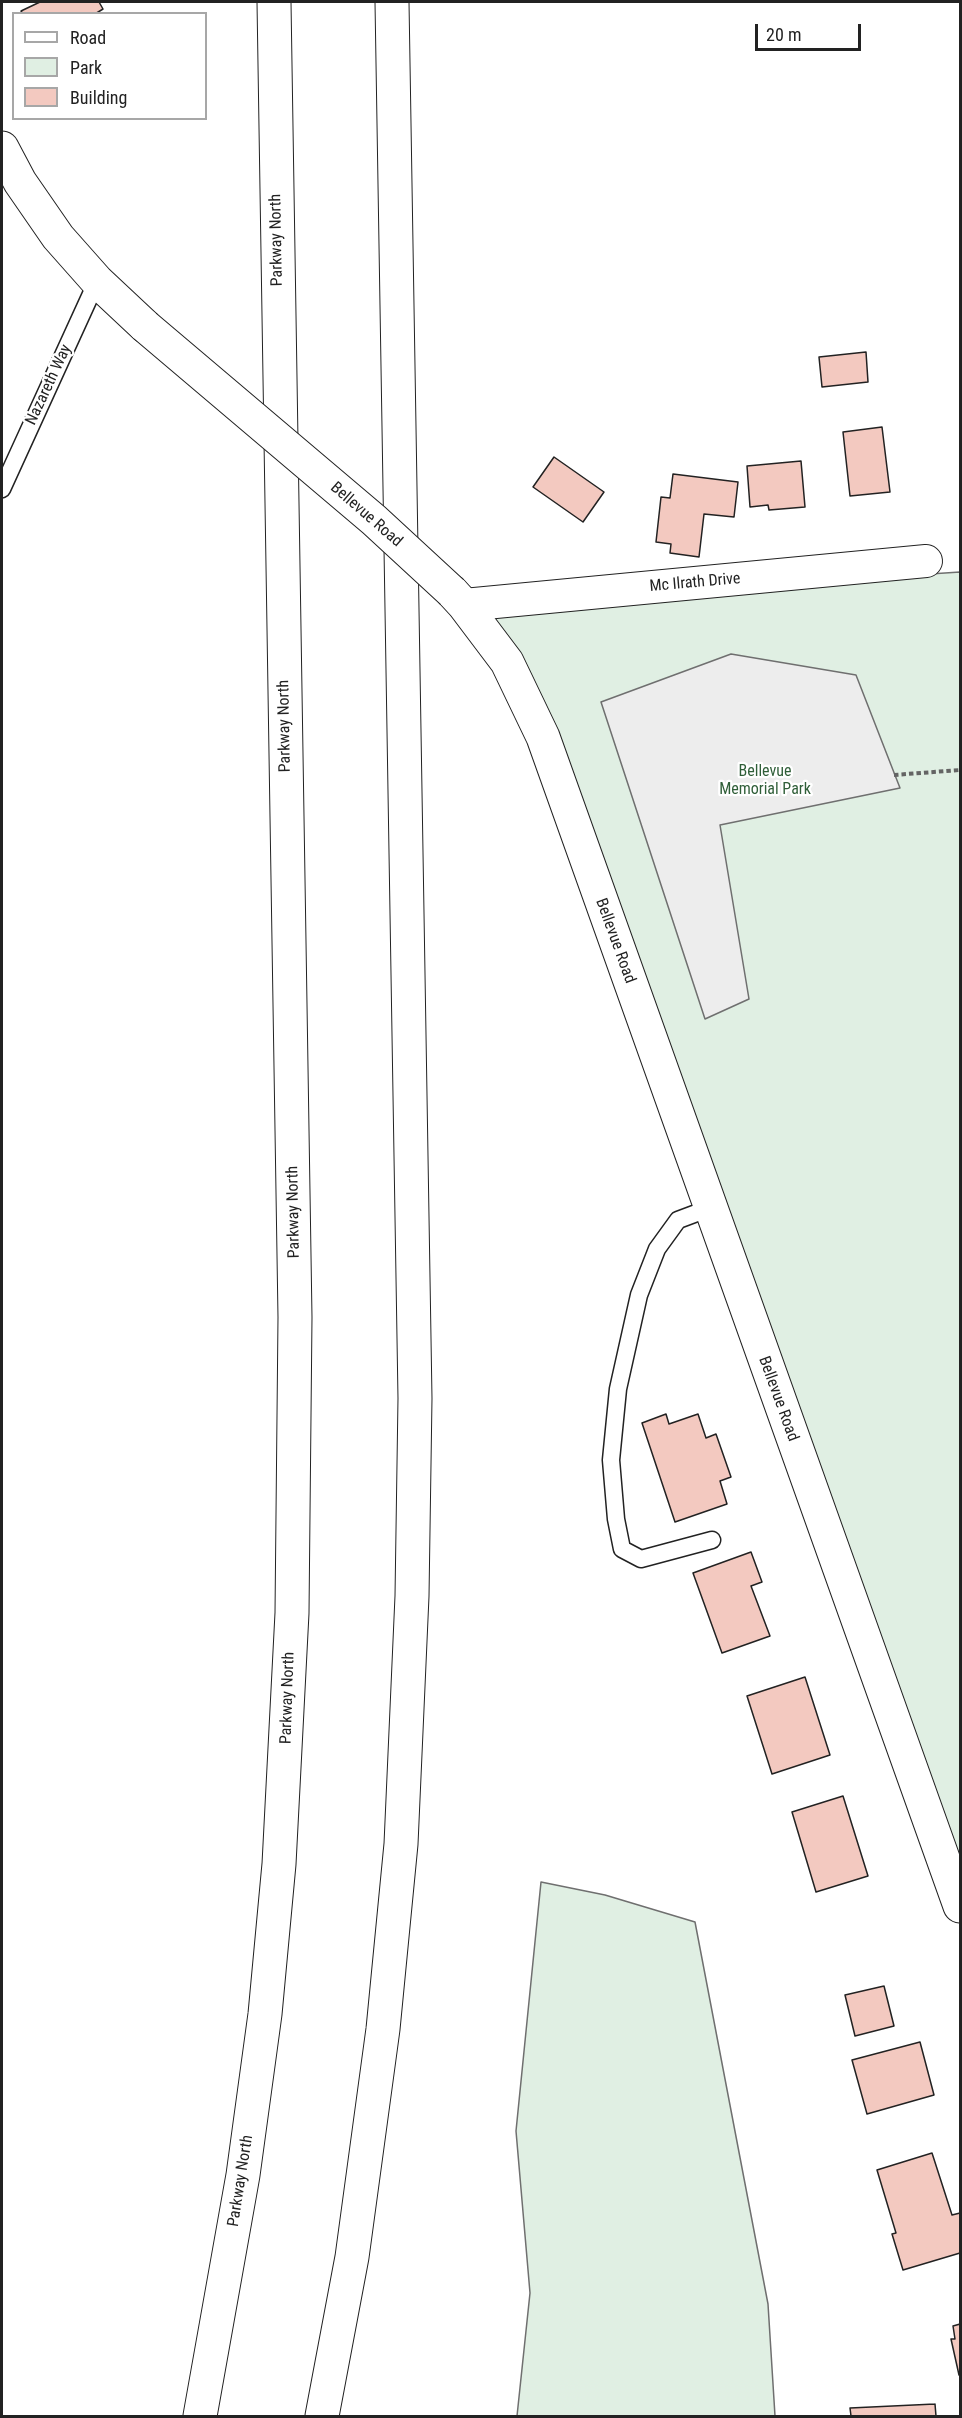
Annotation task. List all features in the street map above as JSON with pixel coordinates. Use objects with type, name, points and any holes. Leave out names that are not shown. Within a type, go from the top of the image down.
[{"type":"main road","name":"Parkway North","points":[[200,2416],[243,2175],[265,2014],[279,1864],[292,1613],[295,1317],[274,2]]},
{"type":"main road","points":[[322,2416],[352,2257],[383,2029],[401,1844],[412,1596],[415,1398],[392,2]]},
{"type":"main road","name":"Bellevue Road","points":[[2,148],[20,182],[58,237],[97,281],[145,326],[374,520],[458,599],[507,663],[543,737],[960,1906]]},
{"type":"street","name":"Mc Ilrath Drive","points":[[458,599],[926,561]]},
{"type":"lane","name":"Nazareth Way","points":[[2,489],[97,281]]},
{"type":"lane","points":[[710,1208],[678,1220],[657,1250],[639,1295],[618,1389],[611,1460],[616,1519],[622,1549],[641,1559],[712,1540]]},
{"type":"path","points":[[894,775],[960,770]]},
{"type":"green space","name":"Bellevue Memorial Park","points":[[960,572],[960,1906],[543,737],[464,605]]},
{"type":"green space","points":[[541,1882],[605,1895],[695,1922],[768,2304],[775,2416],[517,2416],[530,2293],[516,2131]]},
{"type":"shaded area","points":[[731,654],[856,675],[900,788],[720,825],[749,999],[705,1019],[601,702]]},
{"type":"building","points":[[40,2],[99,2],[103,9],[98,12],[21,11]]},
{"type":"building","points":[[866,352],[868,382],[822,387],[819,357]]},
{"type":"building","points":[[882,427],[890,492],[850,496],[843,432]]},
{"type":"building","points":[[554,457],[604,492],[583,522],[533,487]]},
{"type":"building","points":[[801,461],[805,507],[769,510],[768,505],[750,507],[747,466]]},
{"type":"building","points":[[673,474],[738,482],[734,517],[704,514],[699,557],[670,553],[671,544],[656,542],[661,497],[670,498]]},
{"type":"building","points":[[666,1414],[669,1424],[698,1414],[706,1438],[716,1434],[731,1477],[720,1481],[727,1504],[675,1522],[642,1423]]},
{"type":"building","points":[[751,1552],[762,1582],[751,1586],[770,1636],[722,1653],[693,1573]]},
{"type":"building","points":[[805,1677],[830,1755],[772,1774],[747,1696]]},
{"type":"building","points":[[843,1796],[868,1876],[816,1892],[792,1812]]},
{"type":"building","points":[[884,1986],[894,2026],[855,2036],[845,1995]]},
{"type":"building","points":[[920,2042],[934,2095],[867,2114],[852,2060]]},
{"type":"building","points":[[932,2153],[952,2215],[960,2213],[960,2253],[903,2270],[892,2234],[896,2233],[877,2170]]},
{"type":"building","points":[[960,2324],[959,2375],[951,2339],[955,2339],[953,2326]]},
{"type":"building","points":[[935,2404],[936,2416],[851,2416],[850,2408]]}]
